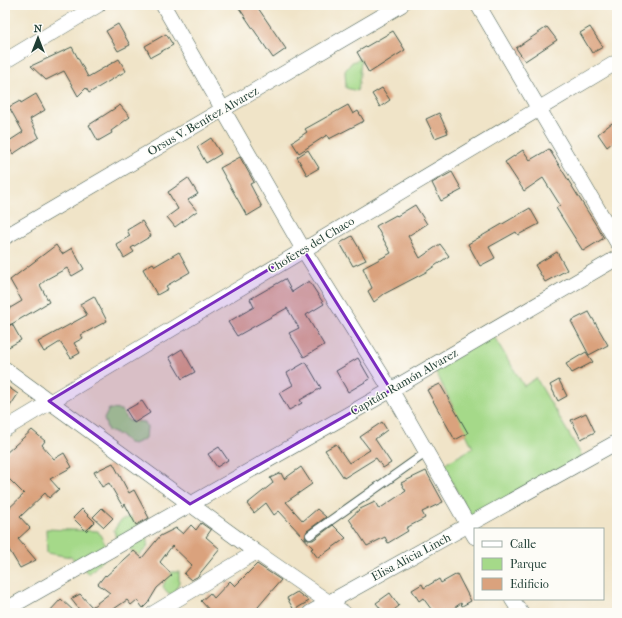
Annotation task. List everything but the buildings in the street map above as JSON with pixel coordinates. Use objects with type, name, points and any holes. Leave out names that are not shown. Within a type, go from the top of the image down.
[{"type":"street","points":[[5,61],[98,5]]},
{"type":"street","points":[[163,5],[303,249],[391,390],[472,531]]},
{"type":"street","name":"Orsus V. Benítez Alvarez","points":[[5,237],[401,5]]},
{"type":"street","points":[[478,5],[540,108],[617,242]]},
{"type":"street","name":"Choferes del Chaco","points":[[5,429],[49,401],[617,62]]},
{"type":"street","name":"Capitán Ramón Alvarez","points":[[5,610],[391,390],[617,258]]},
{"type":"street","points":[[5,369],[256,552],[344,613]]},
{"type":"street","name":"Elisa Alicia Linch","points":[[477,528],[617,442]]},
{"type":"street","name":"Elisa Alicia Linch","points":[[310,613],[328,602],[472,531]]},
{"type":"street","points":[[154,613],[256,552]]},
{"type":"street","points":[[513,600],[521,613]]},
{"type":"lane","points":[[310,535],[427,452]]},
{"type":"highlighted area","points":[[303,249],[391,390],[190,504],[49,401]]},
{"type":"green space","points":[[362,58],[357,91],[346,88],[345,71],[352,62]]},
{"type":"green space","points":[[493,335],[524,386],[536,378],[582,456],[471,518],[443,465],[473,448],[435,370]]},
{"type":"green space","points":[[109,409],[121,410],[129,421],[145,422],[147,427],[146,438],[134,444],[129,443],[120,435],[108,431],[104,419]]},
{"type":"green space","points":[[134,516],[145,524],[148,542],[147,548],[138,556],[133,554],[130,549],[116,539],[114,530],[121,520]]},
{"type":"green space","points":[[46,529],[98,531],[110,553],[89,574],[71,557],[47,553]]},
{"type":"green space","points":[[172,572],[179,572],[179,582],[174,595],[168,593],[163,587],[167,575]]}]
